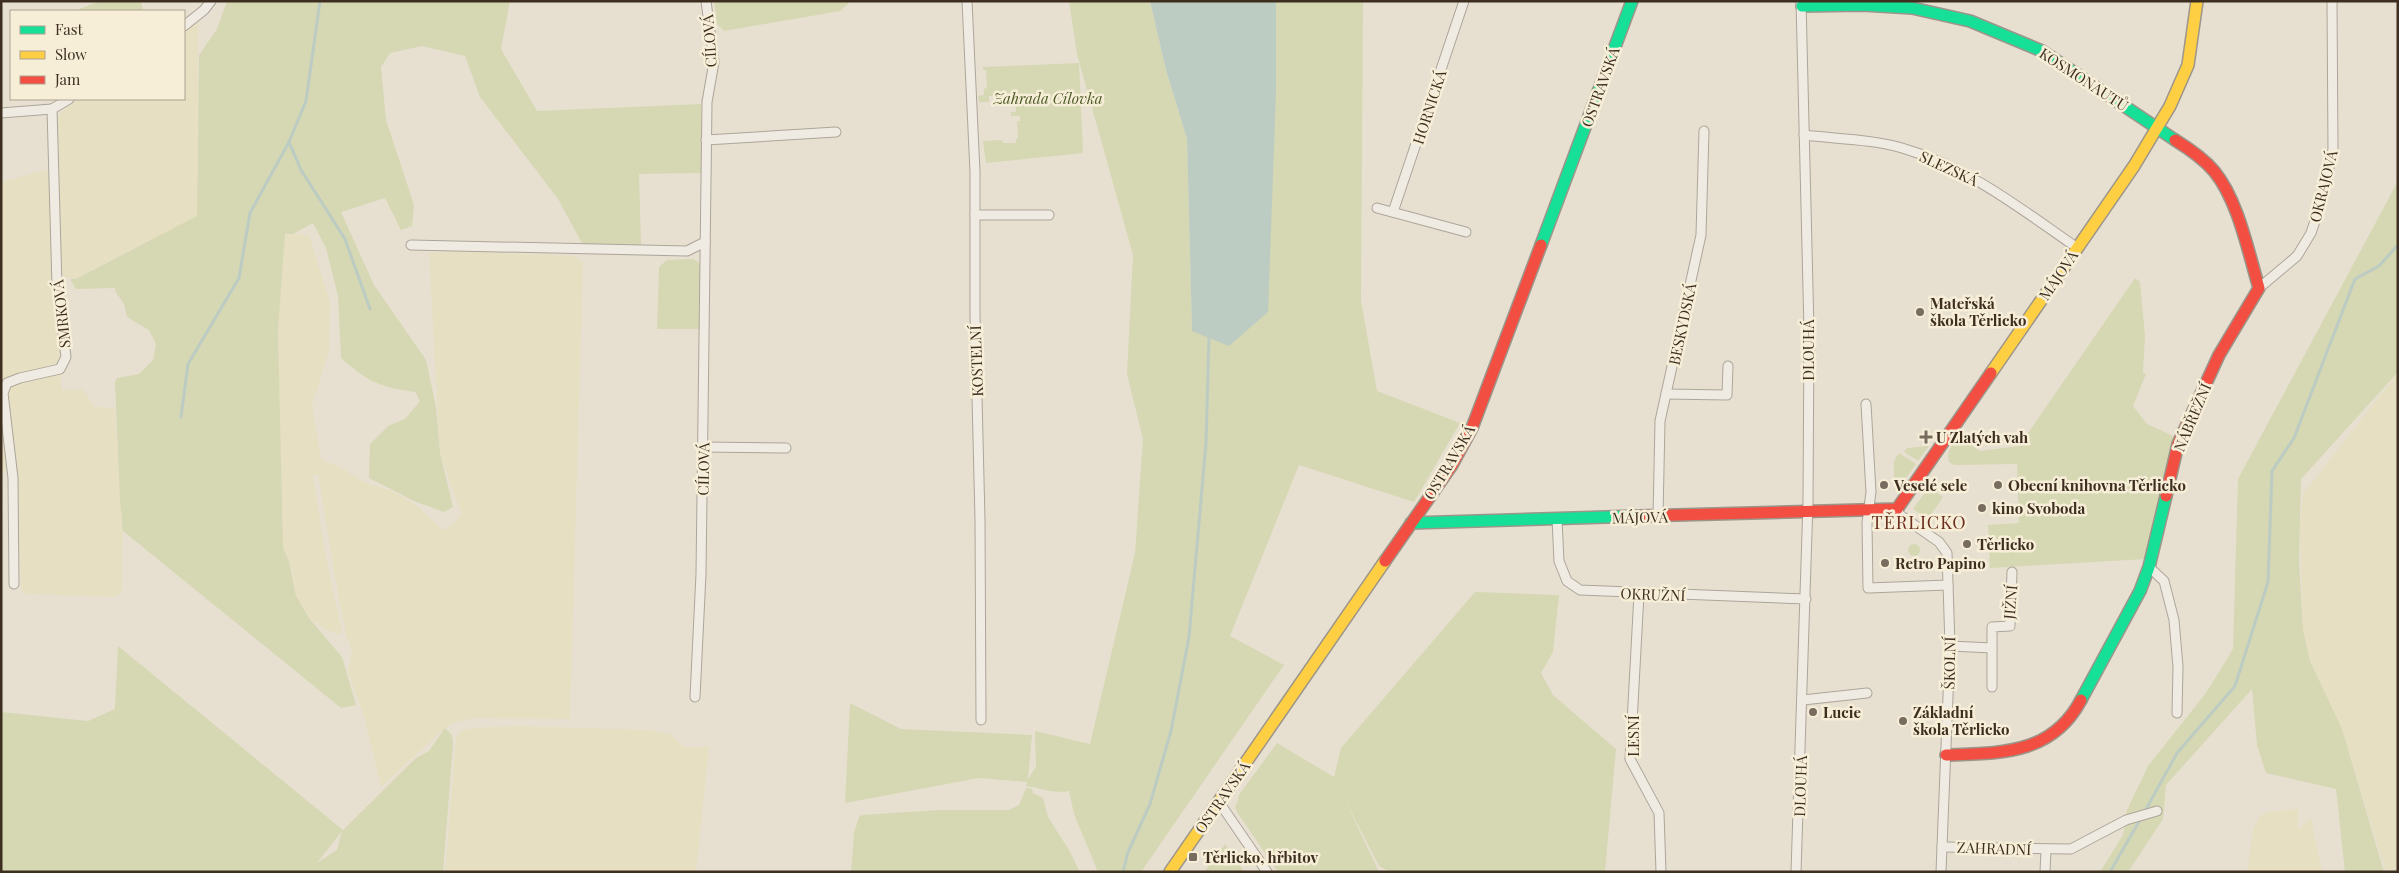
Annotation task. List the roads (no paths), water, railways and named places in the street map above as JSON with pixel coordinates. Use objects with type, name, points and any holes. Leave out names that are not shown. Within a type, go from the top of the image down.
[{"type":"street","points":[[185,25],[204,10],[210,1]]},
{"type":"street","name":"CÍLOVÁ","points":[[695,697],[702,574],[707,102],[714,62],[706,1]]},
{"type":"street","name":"KOSTELNÍ","points":[[967,1],[975,216],[981,720]]},
{"type":"street","name":"HORNICKÁ","points":[[1393,212],[1464,1]]},
{"type":"street","name":"OSTRAVSKÁ","points":[[1170,872],[1452,464],[1472,428],[1632,1]]},
{"type":"street","name":"MÁJOVÁ","points":[[1411,522],[1868,512],[1897,509],[2076,247],[2134,166],[2158,127],[2181,85],[2192,49],[2197,1]]},
{"type":"street","name":"OKRAJOVÁ","points":[[2259,288],[2297,256],[2311,234],[2323,197],[2333,149],[2332,1]]},
{"type":"street","name":"KOSMONAUTŮ","points":[[1802,4],[1912,8],[1970,21],[2042,51],[2158,127]]},
{"type":"street","name":"DLOUHÁ","points":[[1796,872],[1808,513],[1809,330],[1802,4]]},
{"type":"street","points":[[1,113],[52,109],[67,100]]},
{"type":"street","name":"SMRKOVÁ","points":[[14,584],[13,478],[3,394],[7,383],[60,369],[66,357],[57,286],[52,109]]},
{"type":"street","points":[[2158,127],[2192,151],[2214,171],[2235,209],[2259,288]]},
{"type":"street","name":"BESKYDSKÁ","points":[[1658,517],[1660,421],[1701,235],[1704,131]]},
{"type":"street","points":[[706,140],[836,132]]},
{"type":"street","name":"SLEZSKÁ","points":[[1804,136],[1874,142],[1935,159],[1983,184],[2076,247]]},
{"type":"street","points":[[1377,208],[1466,232]]},
{"type":"street","points":[[975,216],[1049,215]]},
{"type":"street","points":[[411,245],[687,251],[705,242]]},
{"type":"street","name":"NÁBŘEŽNÍ","points":[[1946,754],[2003,753],[2033,746],[2060,730],[2074,713],[2140,592],[2149,566],[2178,444],[2219,355],[2259,288]]},
{"type":"street","points":[[1666,394],[1728,395],[1728,366]]},
{"type":"street","points":[[1866,404],[1871,492],[1868,512],[1868,588],[1948,585]]},
{"type":"street","points":[[703,447],[786,448]]},
{"type":"street","name":"ŠKOLNÍ","points":[[1897,509],[1900,515],[1940,542],[1947,553],[1950,646],[1941,872]]},
{"type":"street","name":"OKRUŽNÍ","points":[[1556,519],[1559,561],[1567,580],[1580,590],[1639,594],[1806,599]]},
{"type":"street","points":[[2149,566],[2164,581],[2174,620],[2178,667],[2177,713]]},
{"type":"street","name":"JIŽNÍ","points":[[1992,687],[1992,627],[2010,626],[2012,572]]},
{"type":"street","name":"LESNÍ","points":[[1639,594],[1630,759],[1659,813],[1660,872]]},
{"type":"street","points":[[1950,646],[1992,648]]},
{"type":"street","points":[[1803,700],[1867,693]]},
{"type":"street","points":[[1219,802],[1267,872]]},
{"type":"street","name":"ZAHRADNÍ","points":[[1942,847],[2071,850],[2126,820],[2157,810]]},
{"type":"street","name":"ZAHRADNÍ","points":[[2045,872],[2046,850]]},
{"type":"waterway","points":[[181,417],[188,364],[239,278],[250,213],[289,142],[306,101],[320,1]]},
{"type":"waterway","points":[[289,142],[301,170],[345,239],[370,309]]},
{"type":"waterway","points":[[2144,813],[2177,753],[2235,686],[2268,582],[2272,471],[2294,438],[2355,279],[2379,266],[2398,245]]},
{"type":"waterway","points":[[1123,872],[1128,852],[1150,804],[1171,731],[1189,637],[1206,443],[1209,336]]},
{"type":"waterway","points":[[2110,872],[2141,818]]},
{"type":"place","name":"Mateřská škola Těrlicko","points":[[1920,312]]},
{"type":"place","name":"U Zlatých vah","points":[[1926,437]]},
{"type":"place","name":"Veselé sele","points":[[1884,485]]},
{"type":"place","name":"Obecní knihovna Těrlicko","points":[[1998,485]]},
{"type":"place","name":"kino Svoboda","points":[[1982,508]]},
{"type":"place","name":"Těrlicko","points":[[1967,544]]},
{"type":"place","name":"Retro Papino","points":[[1885,563]]},
{"type":"place","name":"Lucie","points":[[1813,712]]},
{"type":"place","name":"Základní škola Těrlicko","points":[[1903,721]]},
{"type":"place","name":"Těrlicko, hřbitov","points":[[1193,857]]},
{"type":"district","name":"TĚRLICKO","points":[[1919,522]]},
{"type":"park label","name":"Zahrada Cílovka","points":[[1048,98]]}]
